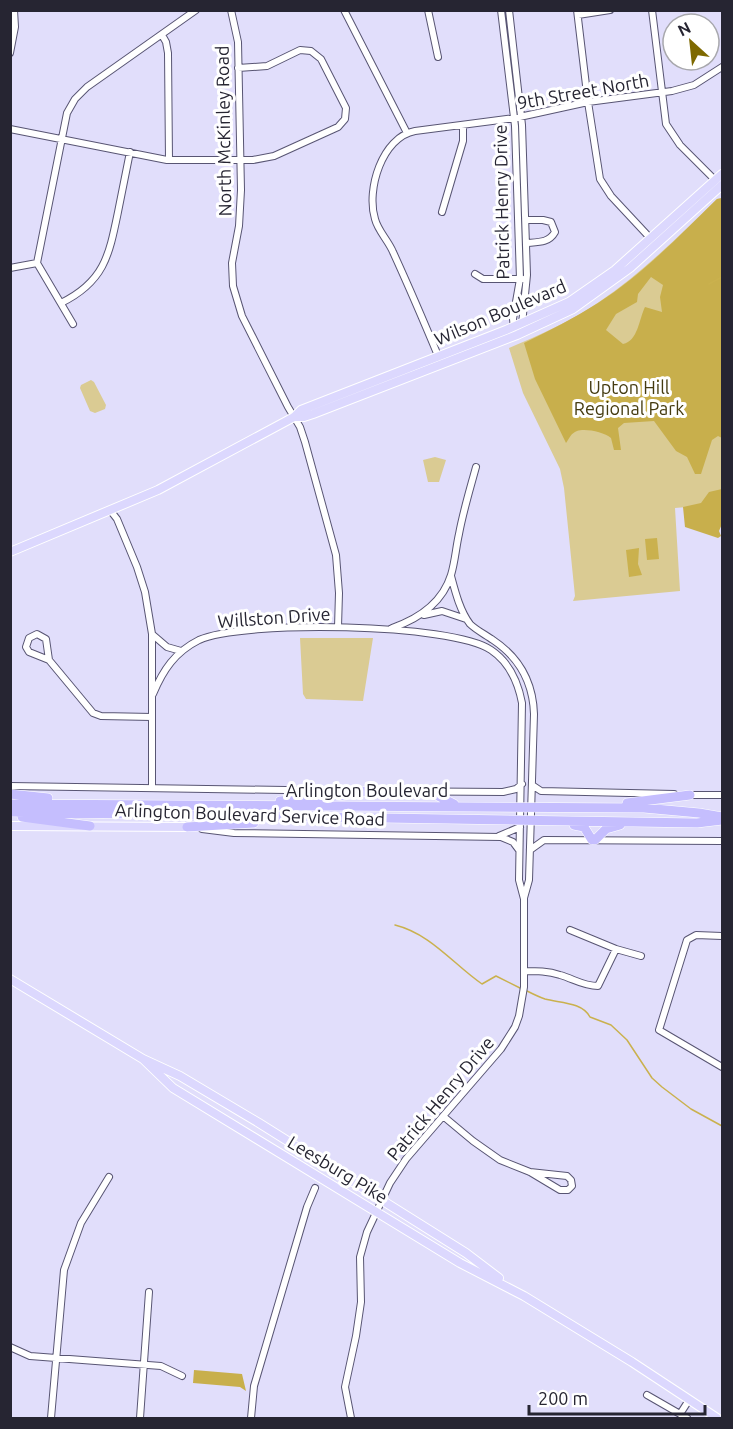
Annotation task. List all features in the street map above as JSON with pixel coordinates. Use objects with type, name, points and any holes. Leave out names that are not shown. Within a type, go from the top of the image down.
[{"type":"highway","points":[[426,790],[459,806]]},
{"type":"highway","points":[[213,806],[347,795],[367,791]]},
{"type":"highway","points":[[10,794],[150,804]]},
{"type":"highway","points":[[596,809],[690,795]]},
{"type":"highway","name":"Arlington Boulevard","points":[[10,804],[644,808],[699,813],[723,819]]},
{"type":"highway","points":[[10,813],[57,823],[90,826]]},
{"type":"highway","name":"Arlington Boulevard","points":[[10,813],[524,822],[551,820],[697,823],[723,819]]},
{"type":"highway","points":[[187,827],[310,818]]},
{"type":"highway","points":[[551,820],[584,827],[594,840],[606,829],[641,822]]},
{"type":"main road","name":"Wilson Boulevard","points":[[515,331],[522,324],[569,302],[588,290],[653,242],[720,185],[723,174]]},
{"type":"main road","name":"Wilson Boulevard","points":[[10,552],[158,490],[294,417],[304,417],[587,300],[614,281],[653,242]]},
{"type":"main road","name":"Arlington Boulevard Service Road","points":[[10,826],[187,827]]},
{"type":"main road","name":"Leesburg Pike","points":[[10,979],[143,1059],[180,1076],[382,1200],[466,1253],[524,1296]]},
{"type":"main road","name":"Leesburg Pike","points":[[143,1059],[174,1088],[460,1263],[524,1296],[632,1362],[717,1419]]},
{"type":"street","points":[[10,53],[15,27],[14,10]]},
{"type":"street","points":[[73,324],[37,263],[68,111],[83,91],[196,10]]},
{"type":"street","name":"North McKinley Road","points":[[231,10],[237,42],[241,208],[232,263],[233,286],[242,316],[305,442],[333,543],[338,575],[338,627]]},
{"type":"street","points":[[344,10],[406,133],[388,152],[377,171],[372,207],[375,221],[392,249],[440,360]]},
{"type":"street","points":[[428,10],[438,57]]},
{"type":"street","name":"Patrick Henry Drive","points":[[501,10],[518,118],[523,279],[522,324]]},
{"type":"street","name":"Patrick Henry Drive","points":[[509,10],[526,220],[523,279],[515,331]]},
{"type":"street","points":[[610,10],[578,13],[600,179],[610,196],[653,242]]},
{"type":"street","points":[[652,10],[666,124],[670,133],[720,185]]},
{"type":"street","points":[[162,35],[167,44],[168,58],[169,160]]},
{"type":"street","points":[[10,129],[169,160],[240,160],[274,156],[335,129],[344,120],[345,105],[320,57],[314,52],[301,50],[268,66],[238,69]]},
{"type":"street","name":"9th Street North","points":[[406,133],[518,118],[588,102],[661,93],[694,85],[723,67]]},
{"type":"street","points":[[442,212],[464,141],[463,125]]},
{"type":"street","points":[[61,303],[88,286],[99,274],[107,258],[130,152]]},
{"type":"street","name":"Patrick Henry Drive","points":[[526,220],[551,222],[555,232],[552,238],[546,241],[526,243]]},
{"type":"street","points":[[10,268],[37,263]]},
{"type":"street","points":[[475,274],[483,279],[523,279]]},
{"type":"street","name":"Patrick Henry Drive","points":[[421,616],[439,598],[451,576],[460,528],[476,467]]},
{"type":"street","points":[[110,510],[117,519],[137,567],[145,592],[152,634],[152,788]]},
{"type":"street","name":"Patrick Henry Drive","points":[[451,576],[472,630],[469,642]]},
{"type":"street","name":"Patrick Henry Drive","points":[[388,629],[421,616],[442,612],[460,615],[513,656],[529,684],[533,702],[532,785],[524,822],[519,880],[524,899]]},
{"type":"street","points":[[418,633],[418,622],[421,616]]},
{"type":"street","name":"Willston Drive","points":[[153,694],[164,670],[181,651],[199,640],[219,634],[291,627],[388,629]]},
{"type":"street","name":"Patrick Henry Drive","points":[[388,629],[469,642],[489,649],[502,659],[519,688],[522,703],[522,784],[526,808]]},
{"type":"street","points":[[49,660],[46,639],[37,634],[29,638],[26,647],[29,652],[49,660],[85,704],[97,715],[153,717]]},
{"type":"street","points":[[152,634],[167,648],[181,651]]},
{"type":"street","name":"Arlington Boulevard Service Road","points":[[10,786],[503,792],[516,789],[522,784]]},
{"type":"street","points":[[532,785],[541,791],[723,795]]},
{"type":"street","name":"Patrick Henry Drive","points":[[351,1419],[345,1387],[361,1302],[360,1257],[367,1232],[382,1200],[406,1159],[508,1038],[519,1016],[523,1000],[524,899],[529,880],[530,850],[524,822]]},
{"type":"street","name":"Arlington Boulevard Service Road","points":[[488,837],[502,835],[524,822]]},
{"type":"street","name":"Arlington Boulevard Service Road","points":[[187,827],[216,831],[296,834],[488,837],[507,839],[518,847],[520,854]]},
{"type":"street","points":[[530,850],[544,840],[723,841]]},
{"type":"street","points":[[570,930],[616,949],[641,956]]},
{"type":"street","points":[[723,936],[693,936],[685,944],[658,1030],[723,1067]]},
{"type":"street","points":[[524,971],[549,972],[583,985],[598,986],[616,949]]},
{"type":"street","points":[[443,1116],[501,1160],[530,1172],[560,1190],[568,1190],[572,1186],[567,1176],[530,1172]]},
{"type":"street","points":[[51,1419],[60,1295],[67,1256],[81,1223],[109,1177]]},
{"type":"street","points":[[251,1419],[254,1386],[307,1207],[315,1188]]},
{"type":"street","points":[[140,1419],[149,1292]]},
{"type":"street","points":[[10,1347],[30,1356],[160,1366],[182,1376]]},
{"type":"street","points":[[647,1395],[687,1419]]},
{"type":"street","points":[[680,1414],[689,1400]]},
{"type":"green space","name":"Upton Hill Regional Park","points":[[722,198],[722,504],[675,508],[680,591],[573,601],[575,596],[560,469],[523,393],[509,348],[555,327],[615,291],[675,240],[717,199]]},
{"type":"green space","points":[[722,198],[722,438],[718,436],[712,440],[701,474],[695,474],[687,457],[676,451],[654,421],[624,423],[618,428],[621,450],[614,450],[611,438],[608,436],[589,430],[575,432],[566,443],[535,379],[524,343],[580,314],[614,292],[660,254],[717,199]],"holes":[[[651,277],[663,285],[660,297],[662,312],[645,307],[632,339],[623,344],[606,330],[616,314],[637,302],[638,294]]]},
{"type":"green space","points":[[91,380],[106,405],[105,409],[95,413],[90,411],[80,388],[81,385]]},
{"type":"green space","points":[[435,457],[446,460],[439,482],[428,482],[423,460]]},
{"type":"green space","points":[[722,489],[722,524],[719,531],[721,536],[718,538],[685,527],[683,507],[701,503],[709,492]]},
{"type":"green space","points":[[300,638],[373,638],[363,701],[306,699],[303,694]]},
{"type":"green space","points":[[194,1370],[242,1374],[246,1391],[240,1387],[193,1383]]},
{"type":"shaded area","points":[[657,538],[659,559],[647,560],[645,539]]},
{"type":"shaded area","points":[[639,548],[638,564],[642,575],[629,577],[626,550]]},
{"type":"waterway","points":[[709,284],[722,277]]},
{"type":"waterway","points":[[395,925],[408,929],[431,942],[482,984],[496,976],[520,988]]},
{"type":"waterway","points":[[527,991],[545,999],[582,1008],[590,1017],[611,1025],[627,1040],[652,1078],[691,1109],[722,1126]]}]
